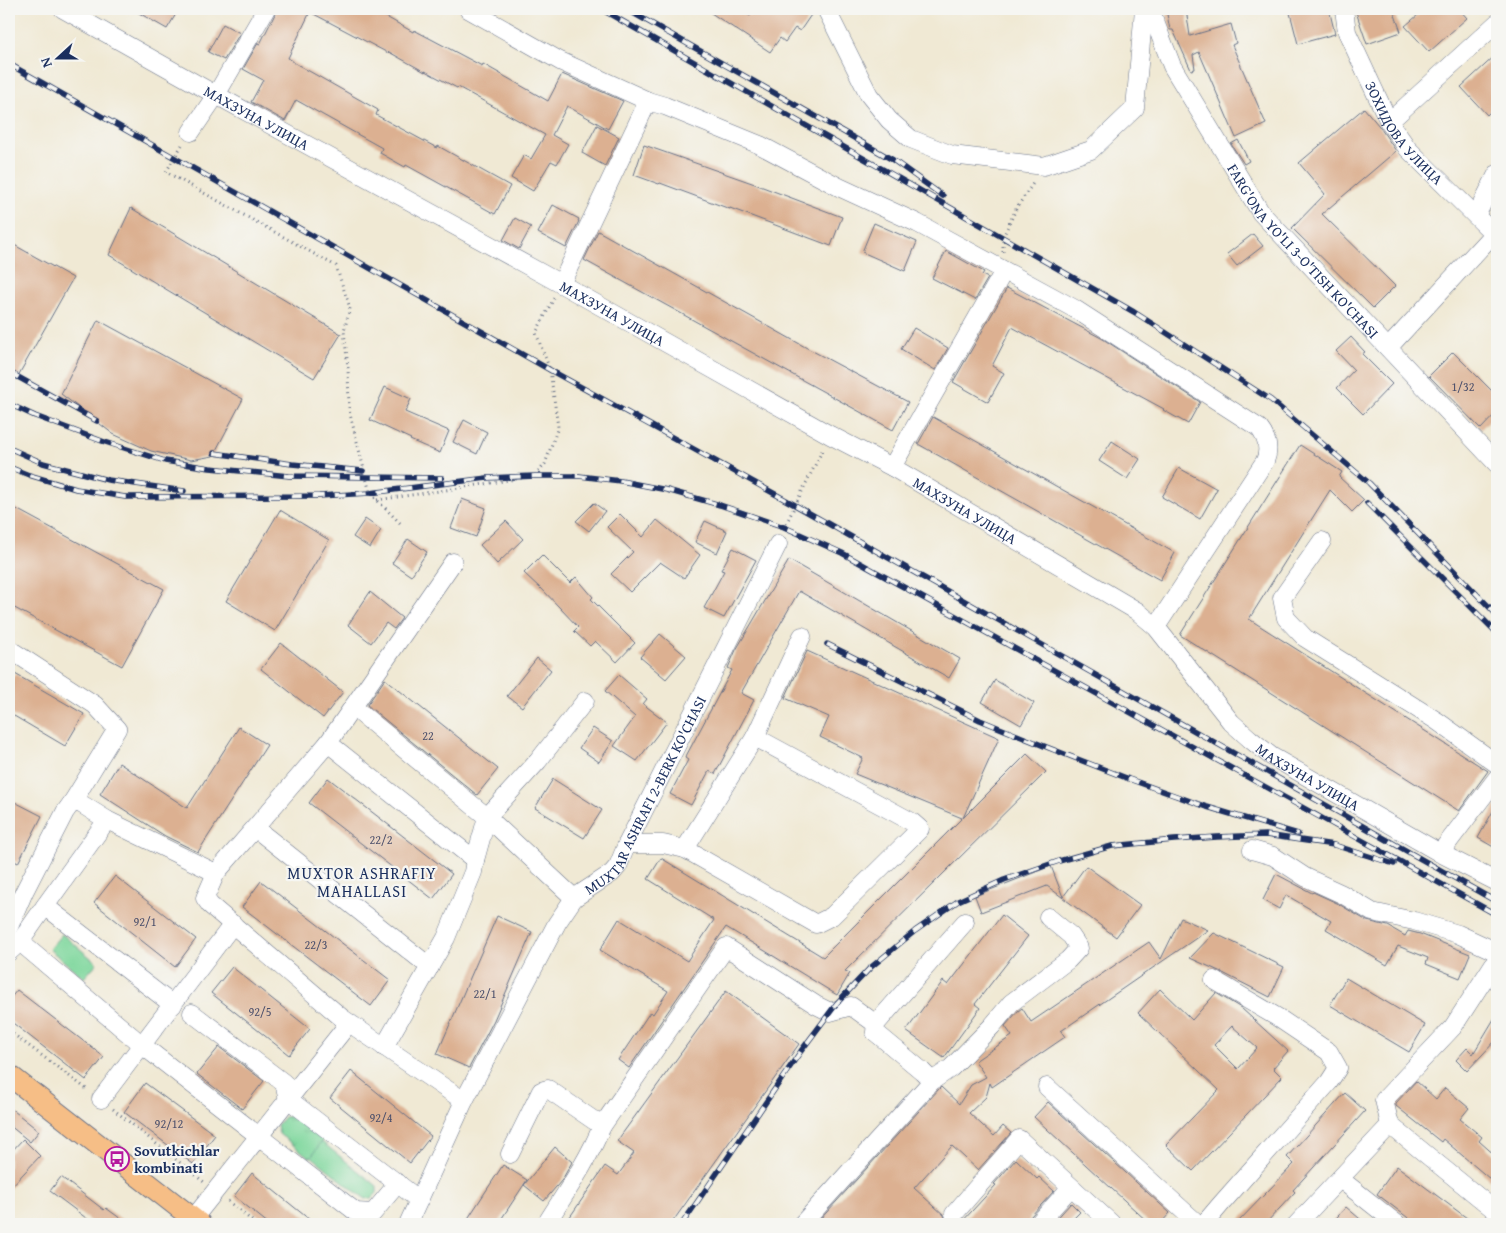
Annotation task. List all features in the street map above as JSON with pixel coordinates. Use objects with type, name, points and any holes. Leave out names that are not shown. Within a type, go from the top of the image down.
[{"type":"main road","points":[[9,1075],[197,1221]]},
{"type":"street","name":"МАХЗУНА УЛИЦА","points":[[63,9],[216,96],[561,284],[830,435],[892,467],[1138,610],[1156,627],[1231,722],[1271,756],[1440,853],[1497,882]]},
{"type":"street","points":[[191,132],[216,96],[266,9]]},
{"type":"street","points":[[468,9],[560,61],[648,101],[665,106],[760,145],[839,187],[917,223],[1075,309],[1259,428],[1266,440],[1268,449],[1264,462],[1156,627]]},
{"type":"street","points":[[826,9],[869,95],[889,120],[910,139],[952,155],[1044,166],[1091,150],[1135,108],[1144,9]]},
{"type":"street","name":"FARG'ONA YO'LI 3-O'TISH KO'CHASI","points":[[1150,9],[1172,66],[1261,213],[1497,464]]},
{"type":"street","name":"ЗОХИДОВА УЛИЦА","points":[[1344,9],[1347,32],[1389,122],[1408,149],[1495,235]]},
{"type":"street","points":[[1389,122],[1497,23]]},
{"type":"street","points":[[561,284],[648,101]]},
{"type":"street","points":[[1476,216],[1497,174]]},
{"type":"street","points":[[1388,348],[1495,235]]},
{"type":"street","points":[[892,467],[1004,270]]},
{"type":"street","points":[[1322,541],[1282,598],[1286,618],[1306,638],[1437,721],[1497,764]]},
{"type":"street","name":"MUXTAR ASHRAFI 2-BERK KO'CHASI","points":[[408,1224],[464,1101],[557,923],[574,898],[612,873],[618,866],[627,844],[778,544]]},
{"type":"street","points":[[453,562],[328,743],[216,873],[205,898],[210,905],[342,1018],[464,1101]]},
{"type":"street","points":[[686,849],[755,737],[802,636]]},
{"type":"street","points":[[9,649],[94,705],[117,728],[66,812],[24,892],[9,927]]},
{"type":"street","points":[[384,1047],[446,938],[473,872],[487,817],[538,761],[585,701]]},
{"type":"street","points":[[352,707],[487,817],[574,898]]},
{"type":"street","points":[[627,844],[662,844],[686,849],[816,924],[832,916],[920,829],[912,822],[755,737]]},
{"type":"street","points":[[328,743],[475,860]]},
{"type":"street","points":[[1440,853],[1497,778]]},
{"type":"street","points":[[73,802],[83,805],[107,820],[216,873]]},
{"type":"street","points":[[107,820],[14,947],[356,1212],[373,1213],[398,1183]]},
{"type":"street","points":[[255,828],[430,967]]},
{"type":"street","points":[[1252,850],[1273,856],[1305,877],[1342,894],[1372,912],[1414,921],[1458,934],[1497,952]]},
{"type":"street","points":[[45,906],[173,1005]]},
{"type":"street","points":[[802,1224],[932,1081],[950,1068],[992,1026],[1011,1003],[1068,960],[1079,948],[1071,936],[1048,917]]},
{"type":"street","points":[[932,1081],[875,1032],[876,1024],[965,922]]},
{"type":"street","points":[[101,1099],[232,924]]},
{"type":"street","points":[[546,1224],[583,1166],[602,1126],[726,947],[816,1005],[830,1012],[851,1006],[876,1024]]},
{"type":"street","points":[[1497,959],[1453,1027],[1384,1100],[1390,1126],[1497,1212]]},
{"type":"street","points":[[1204,1224],[1329,1082],[1338,1068],[1329,1052],[1278,1017],[1214,980]]},
{"type":"street","points":[[192,1013],[284,1083],[288,1099],[419,1200]]},
{"type":"street","points":[[197,1221],[215,1190],[349,1023]]},
{"type":"street","points":[[1047,1087],[1198,1224]]},
{"type":"street","points":[[510,1154],[540,1092],[548,1089],[602,1126]]},
{"type":"street","points":[[1297,1224],[1390,1126]]},
{"type":"street","points":[[954,1214],[1019,1139],[1112,1224]]},
{"type":"street","points":[[1344,1182],[1395,1224]]},
{"type":"street","points":[[1038,1224],[1071,1186]]},
{"type":"path","points":[[191,132],[166,172],[336,266],[350,308],[344,331],[348,368],[349,410],[370,493],[402,526]]},
{"type":"path","points":[[1004,270],[1002,264],[1003,237],[1018,207],[1044,166]]},
{"type":"path","points":[[377,500],[535,476],[544,464],[558,427],[550,370],[536,333],[561,284]]},
{"type":"path","points":[[778,544],[784,527],[830,435]]},
{"type":"path","points":[[9,1031],[101,1099],[256,1224]]},
{"type":"green space","points":[[62,934],[97,963],[84,978],[49,949]]},
{"type":"green space","points":[[292,1116],[323,1140],[310,1158],[279,1134],[277,1125],[284,1117]]},
{"type":"green space","points":[[322,1142],[377,1186],[377,1193],[372,1198],[366,1199],[311,1156]]},
{"type":"building","points":[[132,9],[179,9],[167,29]]},
{"type":"building","points":[[277,9],[372,9],[413,32],[414,30],[482,66],[483,64],[548,101],[562,74],[623,101],[608,129],[567,106],[552,135],[568,144],[557,164],[551,161],[533,191],[511,178],[524,155],[531,159],[545,135],[458,87],[425,72],[310,12],[288,58],[378,110],[376,115],[437,148],[438,146],[510,186],[495,214],[406,165],[405,167],[380,153],[382,148],[296,100],[285,121],[251,102],[263,80],[243,69],[258,43],[260,44]]},
{"type":"building","points":[[705,9],[740,9],[750,16],[756,9],[815,9],[800,31],[795,28],[785,42],[780,38],[770,52]]},
{"type":"building","points":[[1166,9],[1186,9],[1190,36],[1231,24],[1236,43],[1232,45],[1266,124],[1236,138],[1199,52],[1193,55],[1195,69],[1191,70],[1173,30],[1170,30]]},
{"type":"building","points":[[1289,9],[1329,9],[1335,34],[1298,44]]},
{"type":"building","points":[[1355,9],[1393,9],[1401,32],[1367,44]]},
{"type":"building","points":[[1425,9],[1459,9],[1467,18],[1429,52],[1405,26]]},
{"type":"building","points":[[223,24],[240,33],[224,60],[208,52]]},
{"type":"building","points":[[1497,54],[1497,105],[1487,115],[1461,87]]},
{"type":"building","points":[[1364,108],[1396,151],[1322,214],[1395,286],[1373,308],[1292,228],[1325,194],[1299,163]]},
{"type":"building","points":[[597,125],[619,137],[605,166],[582,153]]},
{"type":"building","points":[[1238,140],[1249,161],[1244,164],[1231,144]]},
{"type":"building","points":[[644,145],[842,217],[831,246],[730,208],[634,175]]},
{"type":"building","points":[[553,205],[579,219],[566,248],[538,233]]},
{"type":"building","points":[[131,208],[341,334],[314,378],[109,255]]},
{"type":"building","points":[[515,218],[531,227],[519,249],[503,240]]},
{"type":"building","points":[[874,223],[917,242],[905,271],[862,252]]},
{"type":"building","points":[[598,231],[908,402],[893,430],[584,260]]},
{"type":"building","points":[[1253,234],[1263,246],[1237,266],[1227,254]]},
{"type":"building","points":[[9,242],[73,278],[18,376],[9,371]]},
{"type":"building","points":[[946,251],[984,272],[982,275],[988,278],[975,300],[932,278]]},
{"type":"building","points":[[1007,288],[1103,339],[1200,402],[1188,424],[1164,409],[1012,327],[992,366],[1004,373],[988,402],[953,382]]},
{"type":"building","points":[[98,320],[243,399],[213,456],[191,460],[151,451],[113,434],[61,394]]},
{"type":"building","points":[[914,328],[948,348],[935,370],[901,349]]},
{"type":"building","points":[[1351,337],[1365,352],[1362,354],[1392,384],[1363,414],[1337,388],[1354,370],[1336,351]]},
{"type":"building","points":[[1453,352],[1497,396],[1497,412],[1481,429],[1429,376]]},
{"type":"building","points":[[385,387],[411,399],[405,412],[449,431],[440,453],[370,420]]},
{"type":"building","points":[[933,417],[1175,553],[1160,580],[918,444]]},
{"type":"building","points":[[464,420],[487,432],[477,454],[453,442]]},
{"type":"building","points":[[1112,441],[1140,459],[1127,479],[1099,461]]},
{"type":"building","points":[[1300,445],[1342,472],[1339,477],[1364,500],[1352,512],[1330,490],[1249,619],[1488,771],[1459,811],[1180,635]]},
{"type":"building","points":[[1179,468],[1217,489],[1200,519],[1162,497]]},
{"type":"building","points":[[462,499],[486,508],[476,537],[451,528]]},
{"type":"building","points":[[594,503],[605,511],[589,531],[576,521]]},
{"type":"building","points":[[9,505],[164,589],[122,666],[9,605]]},
{"type":"building","points":[[280,510],[329,540],[275,631],[226,601]]},
{"type":"building","points":[[620,514],[643,537],[657,520],[700,555],[684,578],[660,562],[630,592],[611,574],[633,552],[607,527]]},
{"type":"building","points":[[365,519],[381,530],[370,548],[353,537]]},
{"type":"building","points":[[506,521],[523,539],[497,564],[480,545]]},
{"type":"building","points":[[705,521],[727,531],[717,553],[695,542]]},
{"type":"building","points":[[408,539],[427,552],[411,576],[392,563]]},
{"type":"building","points":[[733,548],[756,560],[724,618],[704,608],[724,571],[721,570]]},
{"type":"building","points":[[542,555],[570,583],[576,577],[593,597],[591,599],[635,643],[617,662],[595,641],[590,646],[574,631],[578,627],[524,573]]},
{"type":"building","points":[[789,560],[960,659],[949,678],[799,591],[741,693],[754,700],[715,774],[709,771],[691,805],[670,794],[688,760],[685,758],[732,670],[728,668],[736,650]]},
{"type":"building","points":[[370,592],[402,618],[394,629],[386,623],[371,643],[348,625]]},
{"type":"building","points":[[660,634],[686,656],[666,679],[640,657]]},
{"type":"building","points":[[281,643],[343,692],[323,718],[261,669]]},
{"type":"building","points":[[807,651],[999,738],[963,818],[1027,754],[1046,772],[845,971],[850,973],[837,995],[726,927],[629,1068],[618,1060],[650,1012],[653,1014],[668,991],[600,950],[619,919],[687,961],[714,920],[648,879],[661,858],[823,957],[962,818],[855,774],[863,758],[820,737],[829,717],[785,698]]},
{"type":"building","points":[[537,658],[551,670],[522,707],[507,696]]},
{"type":"building","points":[[15,674],[84,714],[65,746],[9,713],[9,685]]},
{"type":"building","points":[[619,675],[647,699],[643,704],[667,722],[637,761],[614,746],[635,717],[605,691]]},
{"type":"building","points":[[385,679],[498,769],[477,795],[367,705]]},
{"type":"building","points":[[995,680],[1034,703],[1021,725],[982,702]]},
{"type":"building","points":[[239,727],[267,745],[198,852],[165,836],[100,794],[119,763],[187,808]]},
{"type":"building","points":[[593,728],[613,741],[599,762],[579,748]]},
{"type":"building","points":[[328,778],[452,874],[433,899],[309,803]]},
{"type":"building","points":[[553,779],[602,810],[584,838],[535,808]]},
{"type":"building","points":[[9,799],[42,816],[18,863],[9,858]]},
{"type":"building","points":[[1497,804],[1497,849],[1478,838]]},
{"type":"building","points":[[1051,866],[1063,897],[1086,866],[1140,905],[1116,937],[1047,886],[981,912],[975,896]]},
{"type":"building","points":[[1276,874],[1312,893],[1337,903],[1367,921],[1388,926],[1405,936],[1408,931],[1420,934],[1470,954],[1460,978],[1426,964],[1428,958],[1398,946],[1387,965],[1326,929],[1331,921],[1286,895],[1279,909],[1263,900]]},
{"type":"building","points":[[115,876],[196,939],[175,967],[94,903]]},
{"type":"building","points":[[261,881],[390,980],[371,1006],[242,907]]},
{"type":"building","points":[[1002,915],[1028,936],[975,1004],[980,1008],[944,1058],[906,1031],[943,981],[948,985]]},
{"type":"building","points":[[497,916],[532,932],[494,1020],[469,1068],[437,1054]]},
{"type":"building","points":[[1181,918],[1208,930],[1061,1031],[1065,1037],[992,1087],[990,1083],[986,1097],[969,1113],[994,1136],[1003,1126],[1011,1133],[978,1170],[952,1146],[914,1188],[944,1215],[947,1222],[951,1224],[816,1224],[941,1087],[959,1104],[971,1085],[986,1077],[975,1061],[1012,1036],[1005,1026],[1018,1011],[1022,1008],[1031,1022],[1149,942],[1161,959]]},
{"type":"building","points":[[1214,933],[1284,967],[1270,997],[1190,958]]},
{"type":"building","points":[[232,967],[310,1029],[289,1055],[211,993]]},
{"type":"building","points":[[1346,978],[1425,1025],[1409,1052],[1330,1005]]},
{"type":"building","points":[[1160,989],[1192,1020],[1216,993],[1241,1008],[1288,1051],[1273,1068],[1282,1077],[1193,1171],[1166,1145],[1219,1090],[1138,1013]],"holes":[[[1232,1026],[1257,1048],[1238,1069],[1214,1045]]]},
{"type":"building","points":[[17,990],[104,1057],[86,1080],[9,1020],[9,1000]]},
{"type":"building","points":[[726,991],[799,1044],[671,1224],[565,1224],[605,1166],[618,1175],[634,1153],[617,1141]]},
{"type":"building","points":[[1497,1014],[1497,1039],[1467,1071],[1456,1060],[1467,1048],[1473,1054]]},
{"type":"building","points":[[219,1047],[264,1081],[242,1109],[197,1074]]},
{"type":"building","points":[[351,1071],[431,1136],[410,1163],[330,1098]]},
{"type":"building","points":[[1416,1081],[1436,1099],[1445,1088],[1469,1108],[1460,1119],[1482,1137],[1479,1141],[1497,1157],[1497,1185],[1443,1139],[1441,1142],[1396,1106],[1396,1103]]},
{"type":"building","points":[[145,1083],[215,1135],[193,1164],[124,1112]]},
{"type":"building","points":[[1345,1093],[1365,1111],[1293,1190],[1295,1192],[1265,1224],[1236,1224],[1294,1164],[1287,1157]]},
{"type":"building","points":[[1048,1102],[1170,1213],[1160,1224],[1150,1224],[1034,1117]]},
{"type":"building","points":[[9,1107],[39,1131],[30,1142],[9,1125]]},
{"type":"building","points":[[23,1139],[40,1156],[9,1189],[9,1154]]},
{"type":"building","points":[[555,1147],[572,1162],[562,1180],[544,1201],[524,1185]]},
{"type":"building","points":[[1016,1159],[1037,1179],[1039,1177],[1054,1191],[1030,1217],[1028,1224],[960,1224],[996,1185],[994,1184]]},
{"type":"building","points":[[503,1165],[527,1180],[498,1224],[475,1224],[467,1220]]},
{"type":"building","points":[[1397,1166],[1475,1224],[1416,1224],[1377,1194]]},
{"type":"building","points":[[252,1173],[315,1224],[269,1224],[234,1196]]},
{"type":"building","points":[[61,1177],[104,1210],[106,1208],[128,1224],[94,1224],[50,1191]]},
{"type":"building","points":[[1071,1203],[1080,1212],[1068,1224],[1052,1224]]},
{"type":"building","points":[[1346,1207],[1366,1224],[1331,1224]]},
{"type":"railway","points":[[601,9],[1134,312],[1271,400],[1369,483],[1497,615]]},
{"type":"railway","points":[[626,9],[893,160],[943,196]]},
{"type":"railway","points":[[9,64],[1497,902]]},
{"type":"railway","points":[[9,372],[97,421]]},
{"type":"railway","points":[[9,404],[35,416],[102,441],[165,461],[210,468],[289,476],[442,478]]},
{"type":"railway","points":[[9,448],[43,463],[108,480],[184,491]]},
{"type":"railway","points":[[214,453],[292,464],[363,471]]},
{"type":"railway","points":[[9,467],[76,489],[125,497],[319,496],[370,493],[487,478],[579,476],[621,481],[667,490],[720,505],[784,527],[842,553],[1497,915]]},
{"type":"railway","points":[[1367,503],[1497,633]]},
{"type":"railway","points":[[827,644],[980,720],[1049,748],[1207,807],[1298,834]]},
{"type":"railway","points":[[682,1224],[801,1051],[837,1003],[870,968],[915,931],[958,901],[1004,880],[1059,861],[1112,846],[1174,840],[1266,835],[1334,845],[1394,864]]},
{"type":"place","name":"Sovutkichlar kombinati","points":[[117,1159]]},
{"type":"district","name":"MUXTOR ASHRAFIY MAHALLASI","points":[[362,882]]}]
